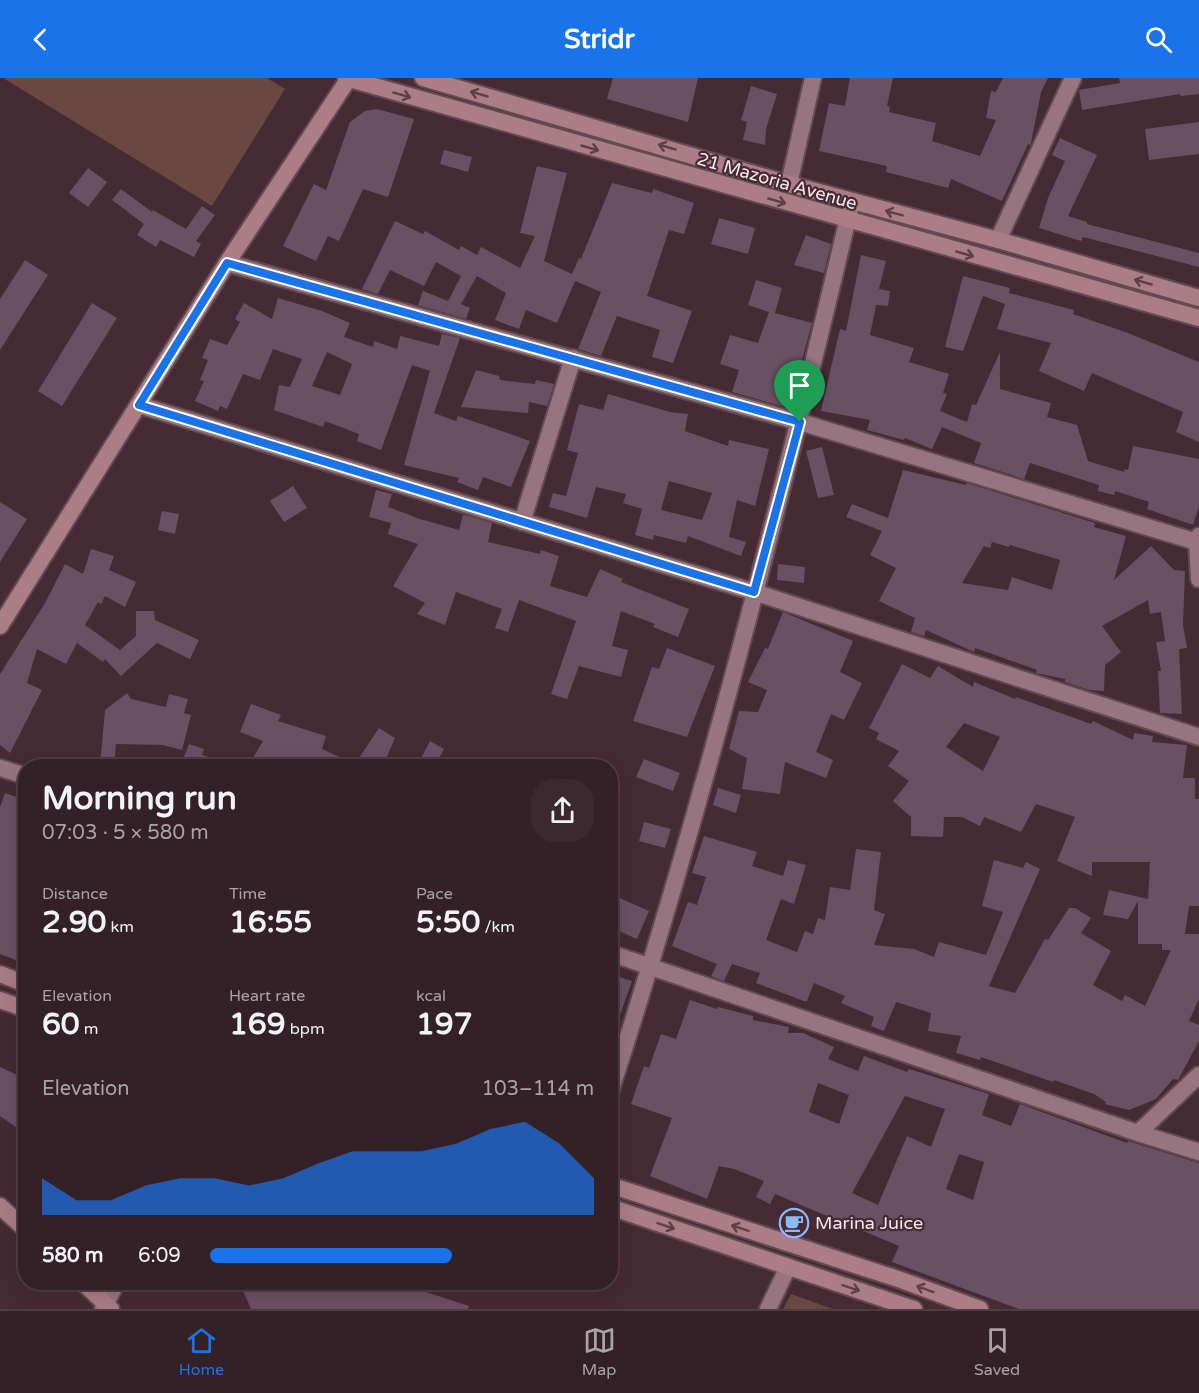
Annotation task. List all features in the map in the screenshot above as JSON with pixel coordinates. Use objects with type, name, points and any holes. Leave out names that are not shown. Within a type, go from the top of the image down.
[{"type":"main road","name":"21 Mazoria Avenue","points":[[348,78],[847,221],[1199,318]]},
{"type":"main road","points":[[0,626],[227,263],[348,78]]},
{"type":"main road","name":"21 Mazoria Avenue","points":[[423,78],[789,184],[998,240],[1199,298]]},
{"type":"main road","points":[[0,974],[18,981]]},
{"type":"main road","points":[[0,1000],[18,1006]]},
{"type":"main road","points":[[618,1188],[901,1280],[980,1309]]},
{"type":"main road","points":[[0,1206],[18,1223]]},
{"type":"main road","points":[[618,1210],[914,1309]]},
{"type":"main road","points":[[90,1290],[106,1307]]},
{"type":"street","points":[[789,184],[813,78]]},
{"type":"street","points":[[998,240],[1070,80]]},
{"type":"street","points":[[618,1069],[652,965],[800,422],[852,201]]},
{"type":"street","points":[[227,263],[800,422],[1198,539],[1199,579]]},
{"type":"street","points":[[522,522],[573,358]]},
{"type":"street","points":[[139,405],[754,592],[1199,737]]},
{"type":"street","points":[[0,768],[18,774]]},
{"type":"street","points":[[618,955],[1199,1152]]},
{"type":"street","points":[[1138,1133],[1199,1075]]},
{"type":"street","points":[[768,1309],[788,1267]]},
{"type":"street","points":[[106,1307],[113,1290]]},
{"type":"shaded area","points":[[3,78],[267,78],[285,89],[212,206]]},
{"type":"shaded area","points":[[791,1294],[833,1309],[783,1309]]},
{"type":"building","points":[[613,78],[698,78],[688,122],[607,99]]},
{"type":"building","points":[[850,78],[893,78],[887,106],[890,107],[889,112],[936,123],[932,141],[980,156],[996,120],[986,118],[991,91],[996,92],[1003,78],[1048,78],[1041,92],[1031,143],[1028,144],[1002,201],[951,179],[948,188],[886,172],[887,166],[819,151],[829,103],[845,106]]},
{"type":"building","points":[[1119,78],[1199,78],[1199,94],[1181,96],[1180,94],[1082,110],[1079,90],[1120,83]]},
{"type":"building","points":[[751,86],[777,94],[766,129],[765,145],[743,140],[747,122],[741,120]]},
{"type":"building","points":[[377,109],[414,119],[388,197],[363,189],[339,241],[328,236],[316,261],[283,246],[314,184],[326,190],[350,122],[365,111]]},
{"type":"building","points":[[1199,122],[1199,154],[1149,160],[1145,129]]},
{"type":"building","points":[[1060,138],[1097,155],[1068,216],[1087,222],[1087,224],[1199,253],[1199,267],[1083,237],[1081,241],[1039,228],[1048,198],[1065,161],[1052,155]]},
{"type":"building","points":[[444,150],[472,157],[468,172],[440,164]]},
{"type":"building","points":[[537,166],[567,173],[544,261],[572,274],[579,258],[581,259],[612,183],[652,193],[653,189],[694,203],[684,234],[669,230],[647,296],[692,311],[673,363],[652,357],[660,330],[617,316],[601,356],[578,349],[601,292],[575,281],[557,323],[526,310],[519,329],[495,320],[506,293],[477,276],[461,304],[470,308],[466,319],[418,305],[423,291],[448,301],[461,276],[436,262],[424,286],[390,270],[378,294],[362,289],[395,221],[423,234],[425,231],[459,250],[461,246],[477,255],[481,247],[520,268],[535,236],[520,233]]},
{"type":"building","points":[[88,168],[107,182],[88,207],[69,193]]},
{"type":"building","points":[[121,189],[152,212],[153,210],[186,229],[202,206],[215,215],[196,241],[201,244],[194,257],[160,240],[156,247],[137,235],[144,224],[112,200]]},
{"type":"building","points":[[719,218],[755,228],[748,254],[711,244]]},
{"type":"building","points":[[806,235],[831,244],[824,273],[794,265]]},
{"type":"building","points":[[861,255],[886,261],[879,289],[890,291],[888,306],[876,305],[870,335],[914,348],[909,362],[949,374],[943,393],[947,394],[940,411],[967,422],[972,404],[976,405],[1000,352],[1000,389],[1051,403],[1047,417],[1077,425],[1088,461],[1124,472],[1125,469],[1128,470],[1133,446],[1199,459],[1199,506],[1193,525],[1147,509],[1149,502],[1115,491],[1114,495],[1098,491],[1099,485],[1030,463],[1024,479],[974,463],[981,443],[942,427],[932,449],[905,438],[904,440],[867,430],[870,420],[821,411],[840,329],[846,331]]},
{"type":"building","points":[[25,260],[48,275],[0,350],[0,299]]},
{"type":"building","points":[[963,276],[1010,288],[1009,293],[1074,310],[1073,314],[1128,333],[1199,362],[1199,442],[1176,432],[1183,412],[1092,373],[1084,391],[1039,371],[1051,343],[997,329],[1005,304],[983,296],[963,351],[945,347]]},
{"type":"building","points":[[756,280],[782,288],[775,313],[812,323],[789,408],[732,392],[739,370],[720,364],[730,335],[758,343],[769,312],[748,305]]},
{"type":"building","points":[[278,298],[322,311],[350,323],[344,337],[373,347],[374,341],[397,349],[400,336],[439,346],[442,334],[460,338],[434,413],[456,421],[458,416],[530,441],[511,487],[483,477],[478,490],[457,482],[459,478],[404,465],[430,371],[412,365],[381,450],[357,441],[359,434],[325,421],[323,427],[274,410],[279,385],[290,387],[302,359],[273,349],[260,380],[243,374],[227,409],[220,406],[218,411],[195,401],[204,381],[200,380],[208,360],[202,358],[210,339],[227,345],[240,322],[235,319],[244,303],[272,319]],"holes":[[[327,352],[352,364],[340,395],[312,386]]]},
{"type":"building","points":[[92,303],[117,318],[62,406],[38,391]]},
{"type":"building","points":[[476,370],[499,376],[500,380],[535,384],[536,380],[554,384],[547,406],[529,402],[528,413],[461,407]]},
{"type":"building","points":[[608,394],[670,412],[688,414],[685,431],[728,446],[729,440],[769,449],[755,506],[737,500],[729,537],[746,542],[741,556],[688,536],[686,543],[654,535],[653,540],[635,535],[642,509],[623,503],[626,494],[596,487],[587,518],[549,507],[553,493],[566,496],[578,453],[567,450],[579,404],[603,410]],"holes":[[[669,481],[712,493],[702,520],[661,510]]]},
{"type":"building","points":[[822,447],[834,495],[818,498],[806,451]]},
{"type":"building","points":[[903,470],[966,485],[967,483],[1095,523],[1094,527],[1126,536],[1114,580],[1151,546],[1174,570],[1185,571],[1183,625],[1187,648],[1179,649],[1182,714],[1160,713],[1158,671],[1161,671],[1156,642],[1165,641],[1161,612],[1150,614],[1148,600],[1102,626],[1121,652],[1105,665],[1104,691],[1089,690],[1065,682],[1065,679],[1036,673],[1037,670],[975,648],[974,652],[926,630],[924,636],[911,632],[915,618],[879,601],[896,568],[870,555],[882,531],[846,517],[852,504],[888,518]],"holes":[[[992,542],[1009,547],[1010,545],[1060,560],[1052,590],[1012,577],[1008,590],[962,583],[984,546],[990,548]]]},
{"type":"building","points":[[293,486],[307,508],[284,522],[270,501]]},
{"type":"building","points":[[376,490],[392,494],[388,507],[420,519],[459,530],[463,515],[469,516],[492,523],[488,542],[540,554],[541,550],[559,556],[550,586],[587,597],[600,569],[623,579],[621,582],[689,609],[678,637],[653,627],[655,624],[621,611],[612,646],[628,650],[621,677],[579,666],[567,699],[551,694],[576,621],[519,600],[508,632],[495,628],[502,609],[456,592],[445,625],[417,614],[425,603],[393,586],[418,544],[388,534],[391,523],[369,517]]},
{"type":"building","points":[[0,502],[27,519],[0,562]]},
{"type":"building","points":[[162,511],[179,514],[175,534],[158,530]]},
{"type":"building","points":[[91,549],[114,556],[109,570],[136,582],[125,607],[105,596],[101,604],[98,602],[85,625],[120,650],[136,636],[136,611],[154,611],[155,620],[199,640],[190,659],[157,643],[121,676],[105,659],[103,662],[77,643],[66,664],[37,649],[27,683],[42,690],[10,753],[0,745],[0,674],[45,603],[65,564],[83,574]]},
{"type":"building","points":[[778,564],[805,567],[804,583],[777,580]]},
{"type":"building","points":[[783,612],[853,641],[840,672],[862,683],[844,720],[831,714],[816,752],[833,760],[826,778],[785,762],[780,794],[742,789],[747,758],[729,749],[739,711],[758,712],[767,690],[748,682],[765,648],[768,649]]},
{"type":"building","points":[[667,648],[715,666],[687,737],[633,721],[652,667],[659,669]]},
{"type":"building","points":[[902,664],[930,678],[938,666],[973,687],[974,682],[1015,699],[1016,697],[1091,724],[1093,721],[1133,740],[1134,733],[1153,736],[1152,742],[1187,745],[1183,778],[1195,778],[1195,799],[1199,799],[1199,906],[1189,906],[1185,934],[1199,934],[1199,999],[1189,1021],[1199,1025],[1199,1041],[1178,1080],[1173,1079],[1156,1099],[1129,1110],[1105,1104],[1106,1102],[1094,1094],[1054,1080],[1053,1082],[981,1057],[980,1060],[956,1053],[961,1036],[928,1031],[931,1013],[896,1002],[884,1031],[871,1026],[874,1017],[841,1003],[845,996],[814,983],[807,1001],[804,1001],[756,983],[760,973],[732,964],[724,981],[711,976],[717,964],[672,946],[688,902],[697,905],[706,877],[692,873],[704,836],[757,852],[752,866],[783,876],[788,860],[806,865],[794,904],[781,899],[766,940],[797,952],[805,931],[813,934],[818,918],[825,920],[830,887],[850,890],[856,849],[881,852],[874,910],[885,914],[874,945],[914,949],[934,957],[939,942],[986,955],[1003,912],[982,906],[994,860],[1023,868],[1026,862],[1040,869],[989,986],[1015,993],[1045,939],[1048,940],[1069,908],[1075,908],[1091,918],[1081,933],[1111,951],[1093,985],[1122,1001],[1125,995],[1145,1006],[1171,950],[1162,950],[1162,944],[1138,944],[1138,901],[1128,919],[1103,915],[1109,890],[1148,899],[1150,862],[1092,862],[1092,876],[1057,861],[1075,817],[1036,804],[1021,832],[984,817],[980,826],[962,817],[944,817],[943,837],[911,836],[911,817],[893,801],[909,781],[888,766],[899,751],[876,739],[879,733],[869,728]],"holes":[[[964,723],[1000,737],[983,771],[946,747]]]},
{"type":"building","points":[[127,693],[131,699],[166,707],[169,694],[188,699],[184,713],[191,715],[182,750],[163,745],[116,744],[115,759],[101,759],[105,710]]},
{"type":"building","points":[[251,704],[281,715],[278,721],[326,736],[322,749],[344,759],[252,759],[263,741],[240,732]]},
{"type":"building","points":[[379,728],[395,738],[386,759],[358,759]]},
{"type":"building","points":[[430,741],[444,749],[439,759],[421,759]]},
{"type":"building","points":[[189,744],[204,749],[202,755],[216,759],[183,759]]},
{"type":"building","points":[[644,759],[680,773],[673,791],[636,777]]},
{"type":"building","points":[[718,788],[741,795],[736,813],[713,805]]},
{"type":"building","points":[[5,793],[18,797],[18,961],[0,954],[0,807]]},
{"type":"building","points":[[644,822],[671,829],[665,848],[639,841]]},
{"type":"building","points":[[618,897],[649,911],[637,939],[618,931]]},
{"type":"building","points":[[618,977],[632,981],[618,1021]]},
{"type":"building","points":[[690,1000],[717,1009],[718,1007],[753,1016],[753,1020],[789,1027],[788,1033],[803,1033],[834,1047],[828,1059],[858,1071],[864,1056],[907,1072],[909,1069],[989,1094],[982,1115],[1011,1126],[1020,1104],[1127,1143],[1128,1141],[1199,1163],[1199,1309],[1019,1309],[892,1262],[899,1246],[775,1194],[770,1204],[756,1197],[764,1181],[734,1169],[719,1166],[707,1199],[650,1176],[672,1118],[631,1104],[644,1066],[649,1068],[661,1034],[676,1039]],"holes":[[[818,1083],[849,1095],[839,1124],[809,1112]],[[905,1096],[945,1109],[931,1147],[907,1136],[878,1205],[852,1193]],[[959,1154],[984,1162],[973,1200],[946,1189]]]},
{"type":"building","points":[[0,1067],[18,1075],[18,1128],[0,1116]]},
{"type":"building","points":[[243,1290],[420,1290],[469,1306],[468,1309],[251,1309]]},
{"type":"place","name":"Marina Juice","points":[[794,1223]]},
{"type":"route","points":[[227,263],[800,422],[754,592],[139,405],[227,263]]}]
